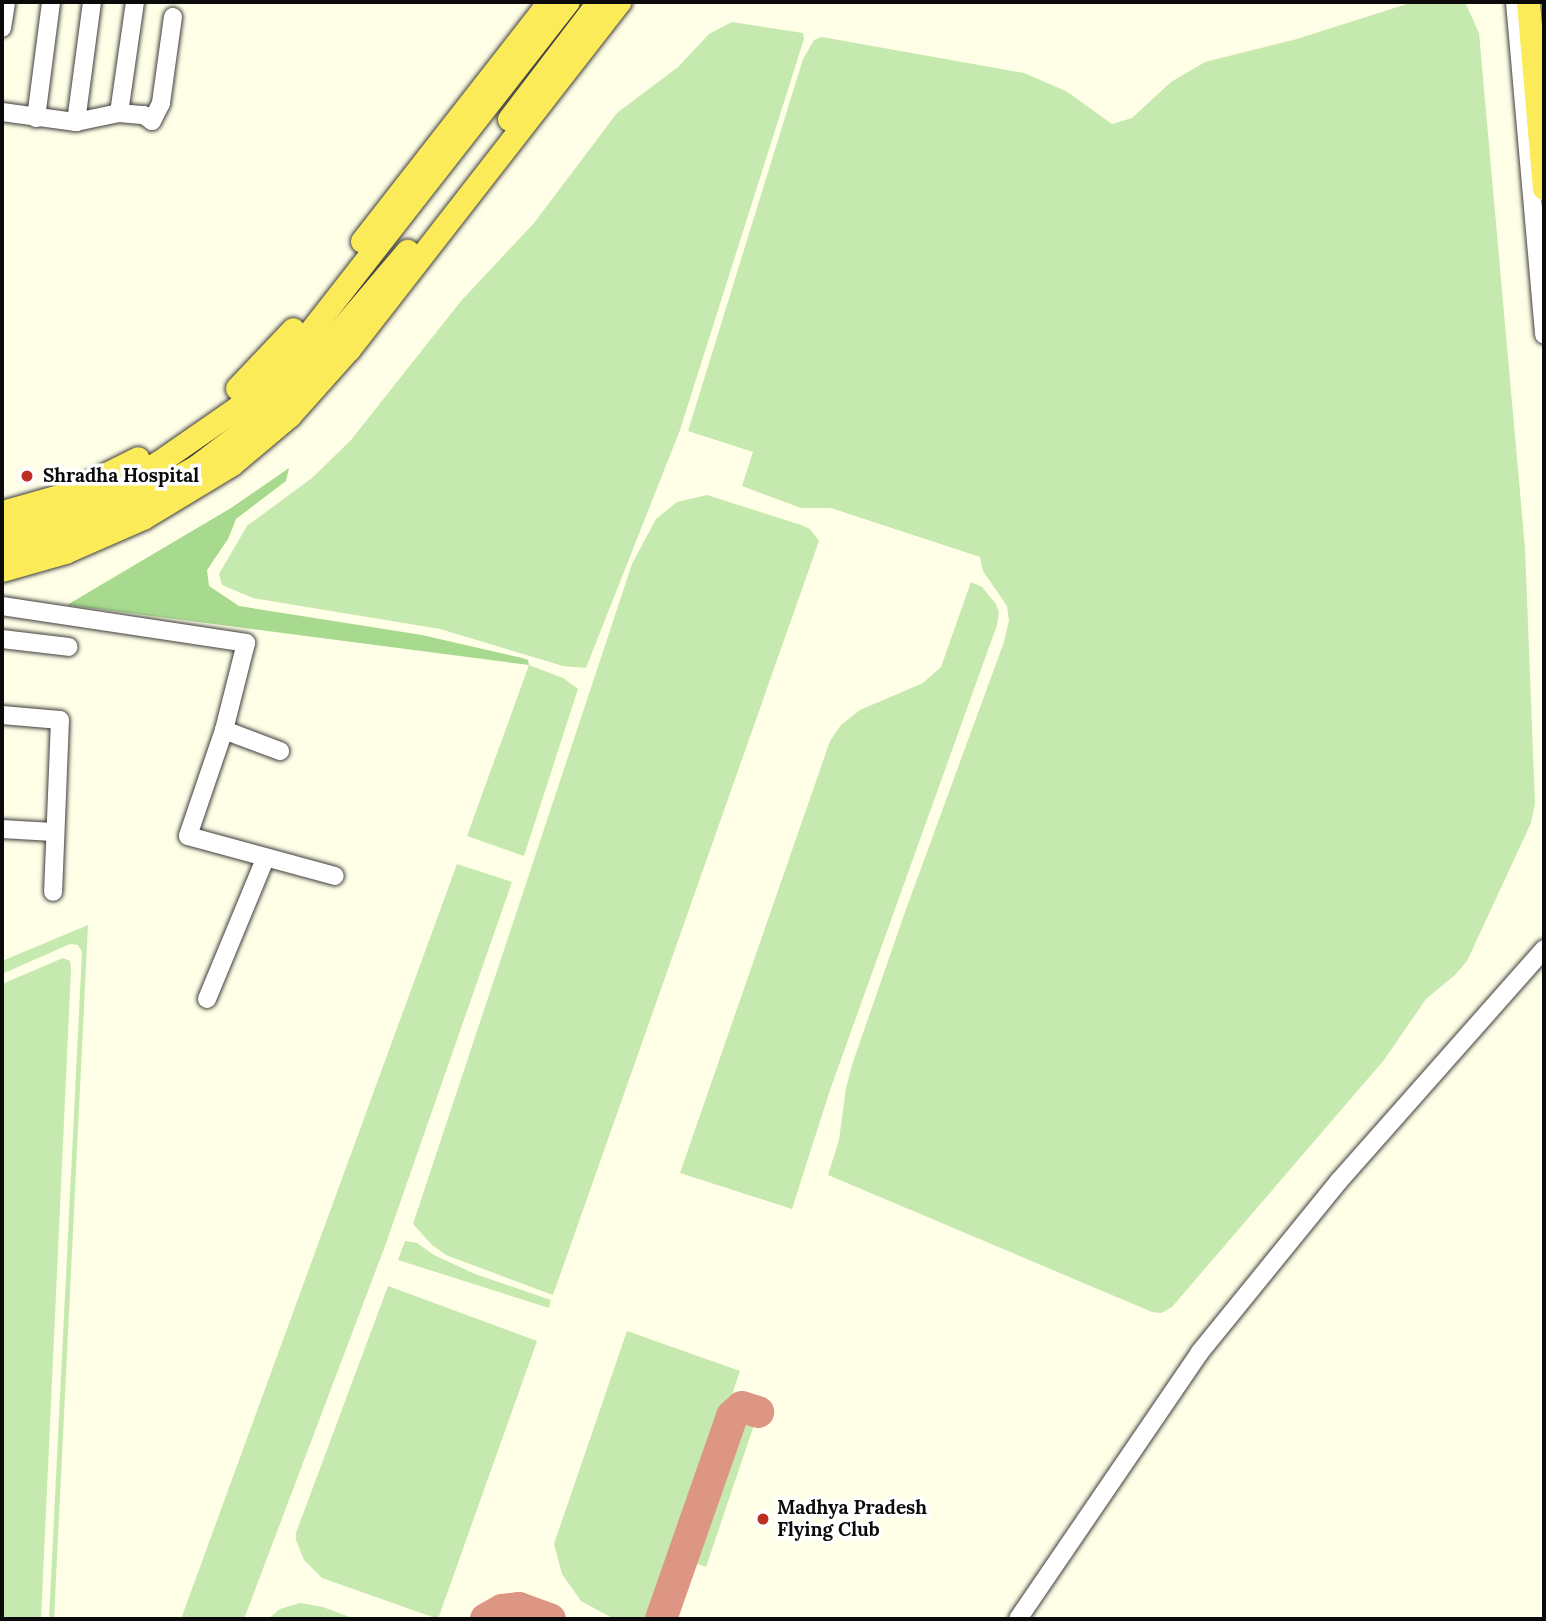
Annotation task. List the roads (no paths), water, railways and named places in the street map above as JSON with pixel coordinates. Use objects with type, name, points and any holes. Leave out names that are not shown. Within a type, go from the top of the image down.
[{"type":"main road","points":[[2,512],[66,494],[128,463],[229,396],[281,344],[310,309],[549,2]]},
{"type":"main road","points":[[2,531],[100,496],[199,436],[280,370],[568,2]]},
{"type":"main road","points":[[2,550],[83,523],[140,498],[197,467],[248,427],[307,369],[417,239],[598,2]]},
{"type":"main road","points":[[2,570],[65,552],[143,518],[232,464],[289,416],[349,349],[619,2]]},
{"type":"main road","points":[[1528,2],[1544,188]]},
{"type":"street","points":[[2,28],[6,2]]},
{"type":"street","points":[[36,118],[51,2]]},
{"type":"street","points":[[76,122],[92,2]]},
{"type":"street","points":[[119,113],[135,2]]},
{"type":"street","points":[[1515,2],[1544,335]]},
{"type":"street","points":[[2,112],[76,122],[119,113],[144,115],[152,121],[161,103],[173,17]]},
{"type":"street","points":[[2,607],[246,643],[225,730],[188,835],[265,859],[335,876]]},
{"type":"street","points":[[2,639],[69,647]]},
{"type":"street","points":[[2,715],[60,720],[53,892]]},
{"type":"street","points":[[225,730],[280,751]]},
{"type":"street","points":[[2,829],[54,832]]},
{"type":"street","points":[[207,999],[265,859]]},
{"type":"street","points":[[1018,1619],[1200,1352],[1339,1181],[1544,949]]},
{"type":"place","name":"Shradha Hospital","points":[[27,476]]},
{"type":"place","name":"Madhya Pradesh Flying Club","points":[[763,1519]]}]
